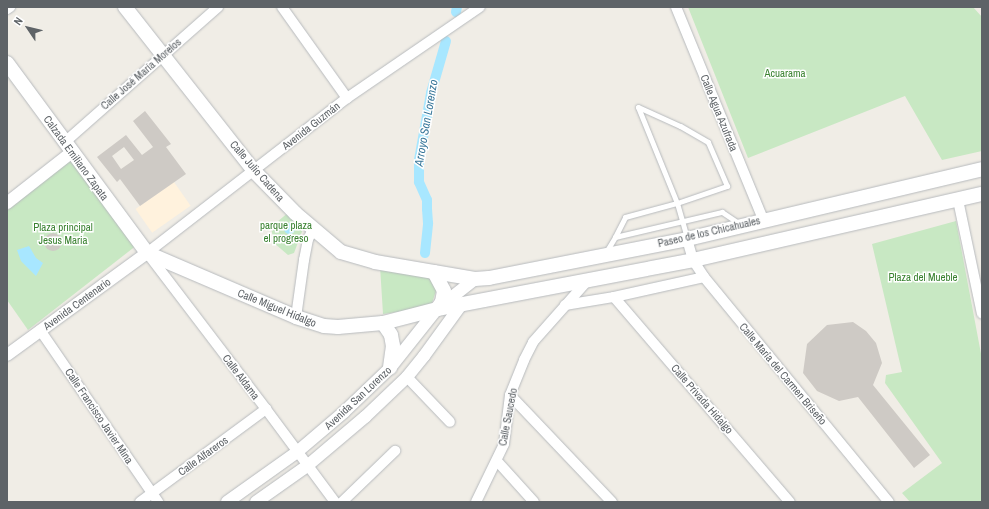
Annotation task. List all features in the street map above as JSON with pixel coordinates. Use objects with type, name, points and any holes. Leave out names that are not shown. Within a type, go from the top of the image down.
[{"type":"main road","name":"Calle Julio Cadena","points":[[125,7],[254,171],[313,230],[341,252],[375,262],[434,272]]},
{"type":"main road","name":"Calzada Emiliano Zapata","points":[[7,63],[146,253]]},
{"type":"main road","name":"Paseo de los Chicahuales","points":[[434,272],[475,279],[489,278],[687,239],[741,224],[982,169]]},
{"type":"main road","name":"Paseo de los Chicahuales","points":[[437,309],[693,260],[982,194]]},
{"type":"main road","name":"Calle Miguel Hidalgo","points":[[146,253],[296,317],[324,326],[338,327],[383,324],[437,309]]},
{"type":"main road","points":[[434,272],[444,291],[442,302],[437,309]]},
{"type":"main road","points":[[486,299],[481,294],[480,288],[489,278]]},
{"type":"main road","points":[[383,324],[391,335],[393,346],[390,368]]},
{"type":"street","name":"Calle José María Morelos","points":[[68,147],[163,54],[218,7]]},
{"type":"street","points":[[282,7],[347,98]]},
{"type":"street","name":"Avenida Guzmán","points":[[146,253],[347,98],[480,7]]},
{"type":"street","name":"Calle Agua Azufrada","points":[[676,7],[763,219]]},
{"type":"street","points":[[7,203],[68,147]]},
{"type":"street","points":[[958,200],[982,314]]},
{"type":"street","points":[[296,317],[304,260],[308,240],[313,230]]},
{"type":"street","name":"Calle María del Carmen Briseño","points":[[687,239],[693,260],[704,277],[889,502]]},
{"type":"street","name":"Avenida Centenario","points":[[7,355],[146,253]]},
{"type":"street","name":"Calle Aldama","points":[[146,253],[266,409],[334,502]]},
{"type":"street","points":[[566,305],[614,297],[704,277]]},
{"type":"street","name":"Avenida San Lorenzo","points":[[227,502],[298,452],[344,412],[390,368],[437,309],[475,279]]},
{"type":"street","name":"Calle Saucedo","points":[[476,502],[504,444],[510,395],[533,342],[589,279]]},
{"type":"street","name":"Calle Privada Hidalgo","points":[[614,297],[790,502]]},
{"type":"street","name":"Avenida San Lorenzo","points":[[256,502],[307,466],[365,417],[406,377],[424,356],[461,304]]},
{"type":"street","name":"Calle Francisco Javier Mina","points":[[40,330],[155,498]]},
{"type":"street","points":[[406,377],[450,422]]},
{"type":"street","points":[[510,395],[612,502]]},
{"type":"street","name":"Calle Alfareros","points":[[140,502],[155,498],[266,409]]},
{"type":"street","points":[[342,502],[396,452]]},
{"type":"street","points":[[497,461],[534,502]]},
{"type":"lane","points":[[605,254],[625,217],[677,203],[727,186],[718,162],[708,142],[680,126],[638,107],[677,203],[687,239]]},
{"type":"lane","points":[[615,237],[722,212],[741,224]]},
{"type":"shaded area","points":[[174,182],[191,206],[152,233],[135,209]]},
{"type":"green space","name":"Acuarama","points":[[688,7],[973,7],[982,17],[982,151],[942,160],[905,96],[748,158]]},
{"type":"green space","name":"Plaza principal Jesus Maria","points":[[73,157],[137,245],[28,330],[7,300],[7,211]]},
{"type":"green space","name":"parque plaza el progreso","points":[[289,212],[303,229],[294,253],[288,255],[274,243],[271,227]]},
{"type":"green space","name":"Plaza del Mueble","points":[[956,221],[982,359],[982,502],[910,502],[902,493],[942,463],[885,383],[886,375],[902,372],[872,244]]},
{"type":"green space","points":[[380,266],[425,274],[438,285],[432,303],[412,310],[383,314]]},
{"type":"water","points":[[287,223],[291,223],[293,224],[293,232],[287,233],[284,230],[284,226]]},
{"type":"water","points":[[29,246],[36,258],[43,263],[36,276],[21,261],[17,250]]},
{"type":"building","points":[[145,111],[171,144],[166,147],[186,174],[140,206],[120,179],[117,182],[97,157],[126,135],[142,155],[153,147],[133,121]],"holes":[[[124,147],[134,160],[121,169],[112,156]]]},
{"type":"building","points":[[53,233],[59,236],[62,242],[59,248],[53,251],[47,248],[44,242],[47,236]]},
{"type":"building","points":[[853,322],[866,331],[876,343],[882,363],[873,385],[930,455],[914,468],[858,397],[839,401],[817,391],[803,373],[807,344],[827,325]]},
{"type":"waterway","name":"Arroyo San Lorenzo","points":[[456,12],[457,7]]},
{"type":"waterway","name":"Arroyo San Lorenzo","points":[[425,253],[428,223],[427,200],[419,182],[419,160],[431,93],[446,41]]}]
